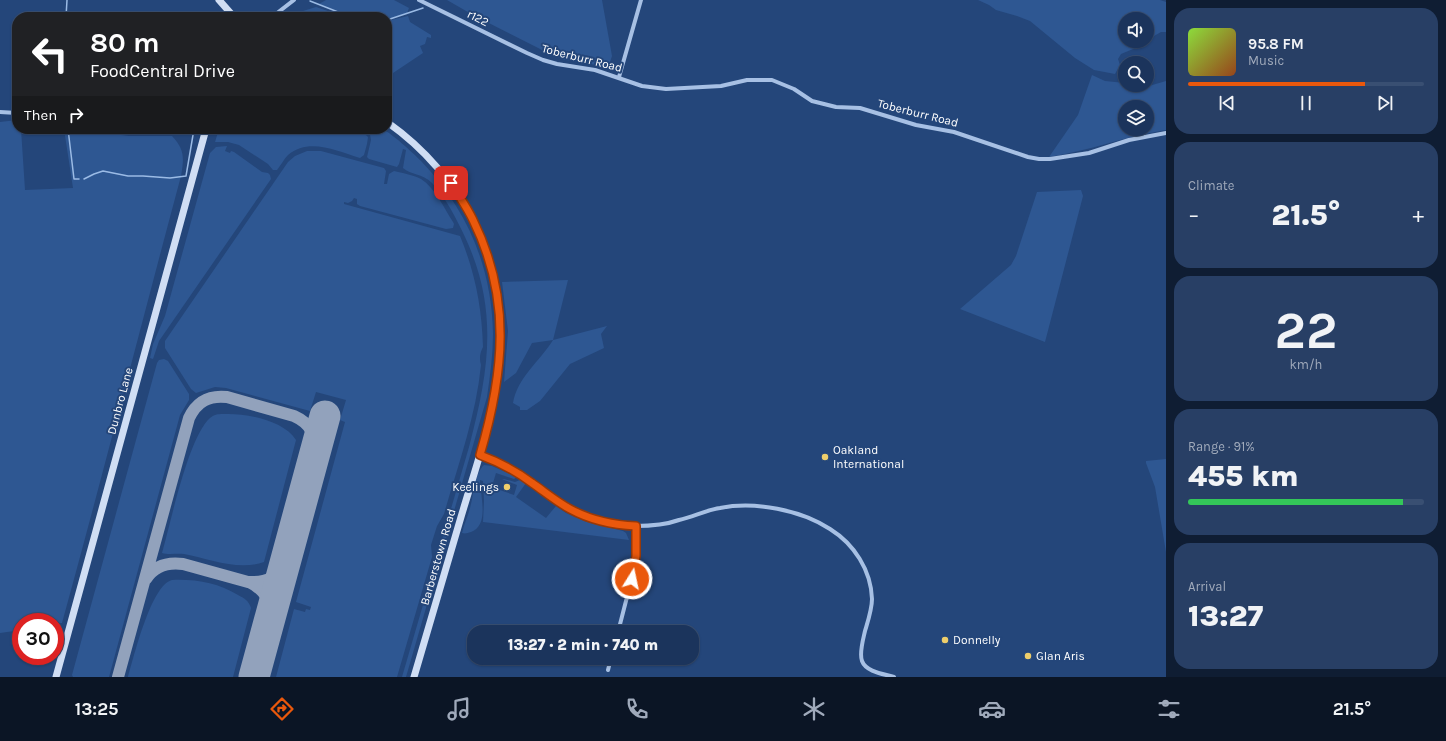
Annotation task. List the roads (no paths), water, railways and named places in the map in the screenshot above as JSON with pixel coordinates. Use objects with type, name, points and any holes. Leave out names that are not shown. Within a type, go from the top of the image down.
[{"type":"main road","points":[[219,0],[230,12]]},
{"type":"main road","name":"Barberstown Road","points":[[392,126],[415,144],[451,183],[472,219],[492,268],[499,309],[501,333],[500,354],[490,417],[414,677]]},
{"type":"main road","name":"Dunbro Lane","points":[[56,677],[205,134]]},
{"type":"street","points":[[278,12],[294,0]]},
{"type":"street","name":"r122","points":[[420,0],[527,53]]},
{"type":"street","points":[[619,77],[641,0]]},
{"type":"street","name":"Toberburr Road","points":[[527,53],[557,64],[595,70],[642,86],[666,89],[721,86],[747,80],[772,80],[794,89],[812,101],[836,107],[860,108],[916,125],[954,132],[1028,157],[1039,159],[1050,159],[1090,153],[1129,140],[1166,133]]},
{"type":"street","points":[[0,112],[12,113]]},
{"type":"street","points":[[480,455],[504,465],[527,479],[569,509],[608,523],[636,526],[657,525],[679,521],[720,508],[750,506],[789,512],[817,522],[831,530],[852,548],[862,561],[869,577],[872,600],[862,647],[862,661],[872,670],[894,677]]},
{"type":"street","points":[[620,625],[635,566],[636,526]]},
{"type":"street","points":[[608,670],[609,665]]},
{"type":"waterway","points":[[66,12],[67,0]]},
{"type":"waterway","points":[[310,1],[338,12]]},
{"type":"waterway","points":[[392,18],[423,8]]},
{"type":"waterway","points":[[69,134],[74,179],[79,179]]},
{"type":"waterway","points":[[84,179],[103,171],[128,176],[170,178],[186,176],[193,135]]},
{"type":"place","name":"Oakland International","points":[[825,457]]},
{"type":"place","name":"Keelings","points":[[507,487]]},
{"type":"place","name":"Donnelly","points":[[945,640]]},
{"type":"place","name":"Glan Aris","points":[[1028,656]]}]
